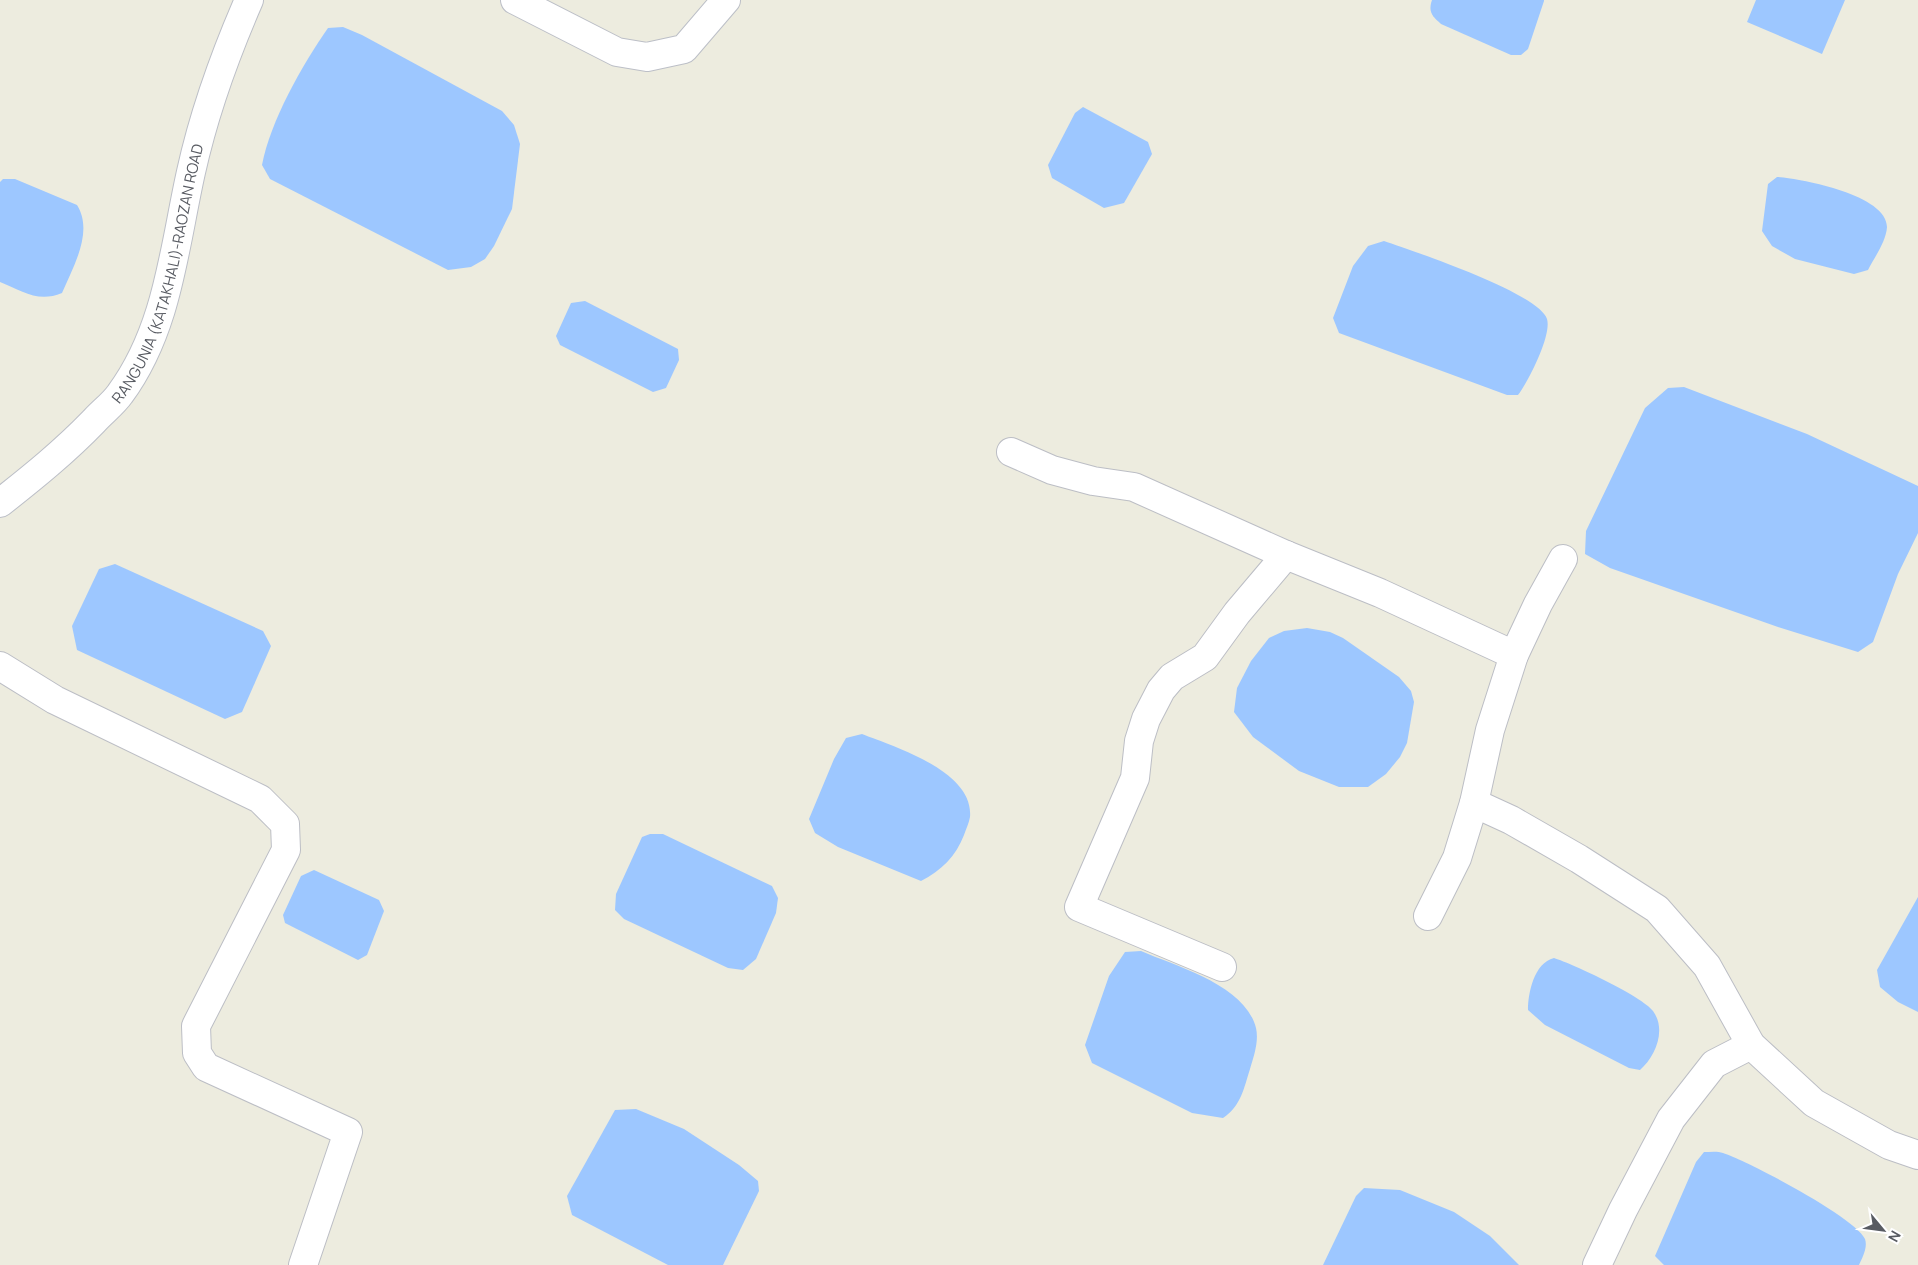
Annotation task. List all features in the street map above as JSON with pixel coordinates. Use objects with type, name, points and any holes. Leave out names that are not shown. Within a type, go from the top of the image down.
[{"type":"street","name":"RANGUNIA (KATAKHALI)-RAOZAN ROAD","points":[[0,503],[59,456],[120,394],[145,351],[164,300],[191,170],[214,90],[248,0]]},
{"type":"street","points":[[515,0],[617,52],[647,57],[684,49],[726,0]]},
{"type":"street","points":[[1011,452],[1052,470],[1093,481],[1134,487],[1380,593],[1514,655]]},
{"type":"street","points":[[1222,967],[1078,907],[1135,778],[1139,741],[1146,720],[1162,690],[1172,677],[1205,657],[1237,613],[1286,554]]},
{"type":"street","points":[[1428,916],[1457,858],[1474,803],[1490,730],[1514,655],[1538,604],[1563,559]]},
{"type":"street","points":[[0,666],[55,700],[260,799],[285,824],[286,850],[196,1026],[197,1052],[206,1067],[348,1132],[303,1265]]},
{"type":"street","points":[[1474,803],[1520,824],[1657,909],[1707,966],[1751,1045],[1814,1103],[1889,1145],[1918,1155]]},
{"type":"street","points":[[1597,1265],[1623,1210],[1671,1119],[1714,1064],[1751,1045]]},
{"type":"water","points":[[1432,0],[1544,1],[1528,49],[1521,55],[1511,55],[1441,24],[1432,14],[1430,8]]},
{"type":"water","points":[[1756,0],[1845,0],[1822,54],[1747,22]]},
{"type":"water","points":[[343,27],[362,35],[502,111],[514,125],[520,144],[512,209],[494,246],[485,259],[471,267],[448,270],[270,179],[262,165],[272,131],[288,94],[328,28]]},
{"type":"water","points":[[1083,107],[1148,142],[1152,154],[1124,203],[1104,208],[1052,178],[1048,165],[1075,113]]},
{"type":"water","points":[[1777,177],[1805,181],[1841,191],[1873,206],[1883,216],[1887,227],[1886,233],[1868,270],[1854,274],[1795,259],[1772,246],[1762,231],[1768,184]]},
{"type":"water","points":[[3,179],[15,179],[77,205],[82,215],[83,238],[76,261],[62,293],[45,297],[30,295],[0,282],[0,182]]},
{"type":"water","points":[[1384,241],[1473,274],[1522,297],[1539,309],[1547,319],[1546,336],[1533,369],[1518,395],[1507,395],[1339,333],[1333,318],[1353,266],[1368,246]]},
{"type":"water","points":[[585,301],[678,349],[679,360],[666,388],[653,392],[560,345],[556,336],[571,303]]},
{"type":"water","points":[[1684,387],[1807,434],[1918,486],[1918,533],[1898,574],[1873,642],[1858,652],[1778,627],[1610,568],[1585,554],[1586,531],[1645,408],[1668,388]]},
{"type":"water","points":[[115,564],[263,631],[271,646],[242,712],[225,719],[77,650],[72,626],[99,569]]},
{"type":"water","points":[[1307,628],[1330,632],[1343,638],[1399,677],[1411,691],[1414,702],[1407,743],[1400,757],[1386,774],[1368,787],[1339,787],[1299,771],[1253,737],[1234,712],[1237,688],[1251,661],[1269,638],[1284,631]]},
{"type":"water","points":[[862,734],[930,763],[959,786],[968,801],[970,819],[957,850],[941,868],[921,881],[838,847],[815,833],[809,819],[834,759],[846,738]]},
{"type":"water","points":[[650,834],[663,834],[772,886],[778,898],[776,913],[756,959],[743,970],[728,968],[624,919],[615,910],[616,894],[642,837]]},
{"type":"water","points":[[314,870],[379,900],[384,911],[367,955],[358,960],[285,923],[283,915],[301,876]]},
{"type":"water","points":[[1918,897],[1918,1012],[1898,1002],[1880,987],[1877,970]]},
{"type":"water","points":[[1141,951],[1208,979],[1239,1000],[1249,1013],[1257,1033],[1254,1054],[1241,1096],[1234,1108],[1223,1118],[1192,1113],[1092,1063],[1085,1045],[1109,976],[1125,952]]},
{"type":"water","points":[[1554,958],[1591,973],[1622,989],[1636,997],[1653,1011],[1659,1026],[1659,1035],[1654,1051],[1640,1070],[1629,1068],[1545,1025],[1528,1010],[1529,995],[1537,972],[1547,961]]},
{"type":"water","points":[[636,1109],[684,1129],[739,1165],[758,1181],[759,1191],[723,1265],[668,1265],[572,1215],[567,1196],[615,1110]]},
{"type":"water","points":[[1704,1152],[1721,1152],[1736,1158],[1777,1178],[1843,1218],[1865,1239],[1865,1249],[1859,1265],[1664,1265],[1655,1256],[1696,1162]]},
{"type":"water","points":[[1364,1188],[1400,1190],[1454,1212],[1490,1236],[1519,1265],[1323,1265],[1356,1196]]}]
